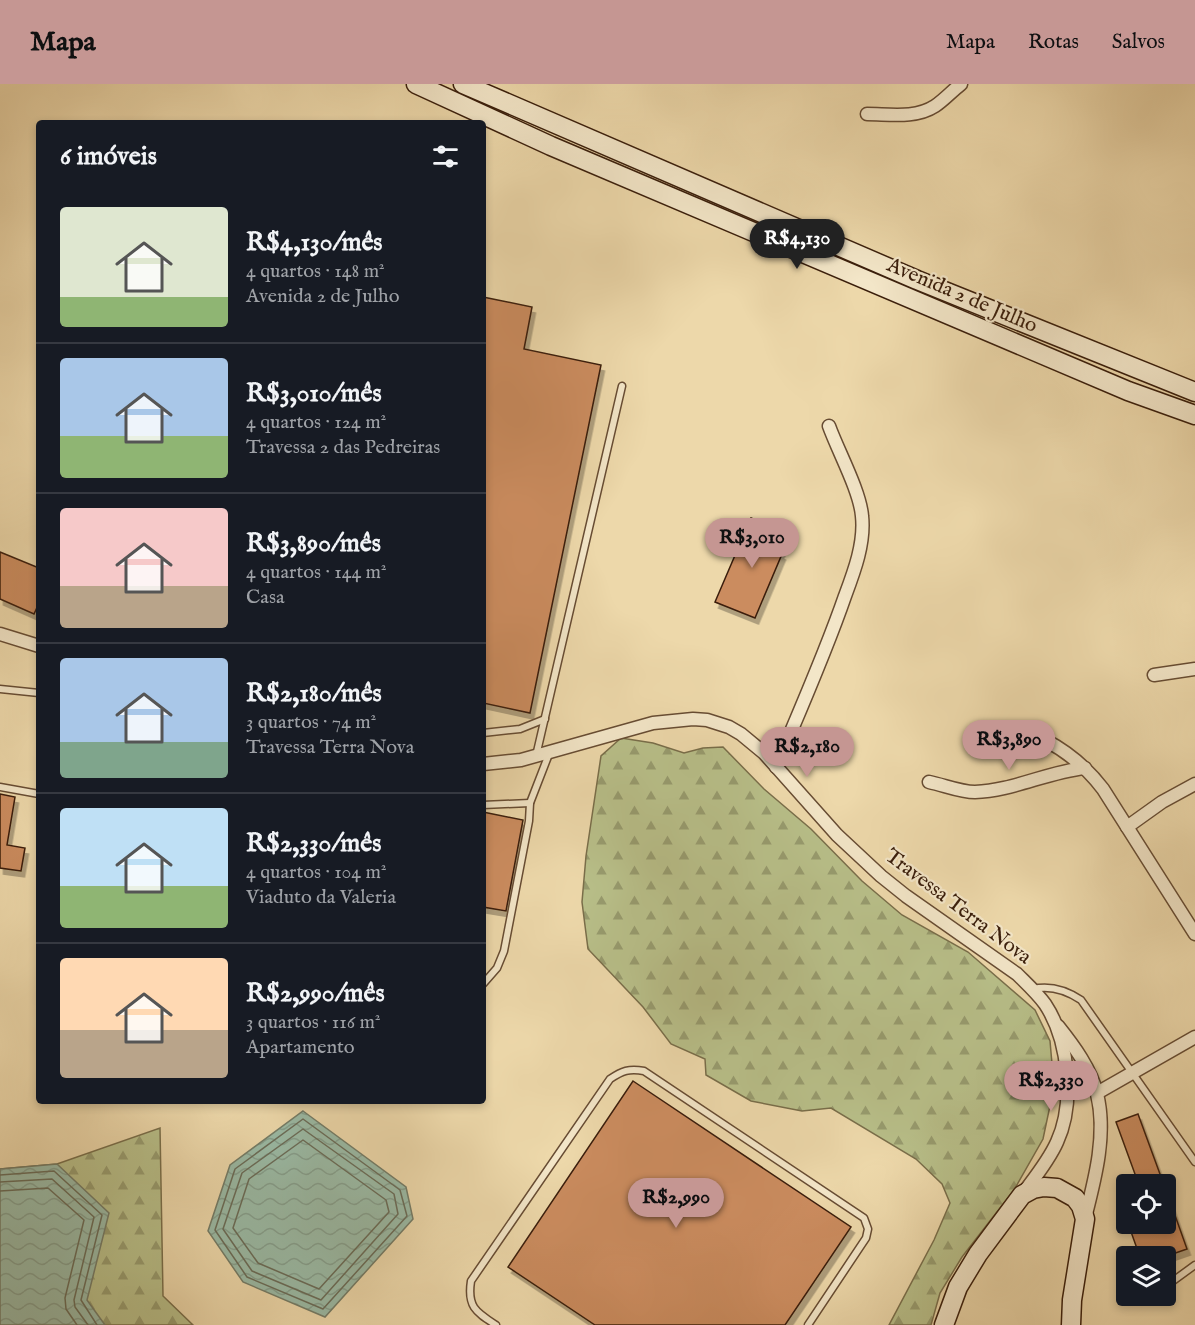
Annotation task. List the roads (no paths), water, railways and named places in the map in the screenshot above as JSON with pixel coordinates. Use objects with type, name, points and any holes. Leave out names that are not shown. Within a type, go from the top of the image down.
[{"type":"main road","name":"Avenida 2 de Julho","points":[[416,84],[551,146],[701,210],[1128,391],[1195,415]]},
{"type":"main road","name":"Avenida 2 de Julho","points":[[463,84],[916,280],[1195,392]]},
{"type":"main road","points":[[945,1325],[958,1287],[978,1254],[1022,1195],[1033,1189],[1044,1187],[1057,1188],[1075,1198],[1081,1206],[1085,1219],[1072,1300],[1071,1325]]},
{"type":"street","points":[[867,114],[913,114],[925,111],[961,84]]},
{"type":"street","points":[[776,767],[831,638],[857,560],[862,531],[862,515],[856,494],[829,426]]},
{"type":"street","points":[[0,634],[36,645]]},
{"type":"street","points":[[1154,675],[1195,669]]},
{"type":"street","name":"Travessa Terra Nova","points":[[486,764],[521,760],[653,723],[693,719],[717,723],[741,734],[764,753],[837,835],[881,876],[1017,974],[1046,1005],[1055,1023]]},
{"type":"street","points":[[1045,740],[1085,768],[1103,789],[1195,934]]},
{"type":"street","points":[[929,782],[972,792],[984,791],[1000,789],[1051,773],[1085,768]]},
{"type":"street","points":[[1126,827],[1162,802],[1195,784]]},
{"type":"street","points":[[1055,1023],[1082,1058],[1097,1093],[1100,1117],[1099,1141],[1095,1176],[1085,1219]]},
{"type":"street","points":[[1022,1195],[1058,1141],[1067,1105],[1065,1056],[1055,1023]]},
{"type":"street","points":[[1097,1093],[1195,1037]]},
{"type":"lane","points":[[536,756],[622,386]]},
{"type":"lane","points":[[0,689],[36,693]]},
{"type":"lane","points":[[486,733],[520,729],[545,719]]},
{"type":"lane","points":[[486,981],[497,968],[504,951],[529,821],[530,803],[549,753]]},
{"type":"lane","points":[[0,787],[36,793]]},
{"type":"lane","points":[[486,805],[530,803]]},
{"type":"lane","points":[[1033,989],[1054,988],[1081,1000],[1195,1162]]},
{"type":"lane","points":[[496,1325],[472,1305],[469,1294],[471,1281],[610,1079],[631,1069],[644,1071],[864,1218],[868,1229],[866,1238],[808,1325]]},
{"type":"lane","points":[[1176,1279],[1195,1265]]},
{"type":"water","points":[[303,1111],[406,1187],[413,1219],[325,1317],[243,1282],[208,1231],[230,1165]]},
{"type":"water","points":[[57,1164],[109,1213],[87,1300],[105,1325],[0,1325],[0,1169]]}]
